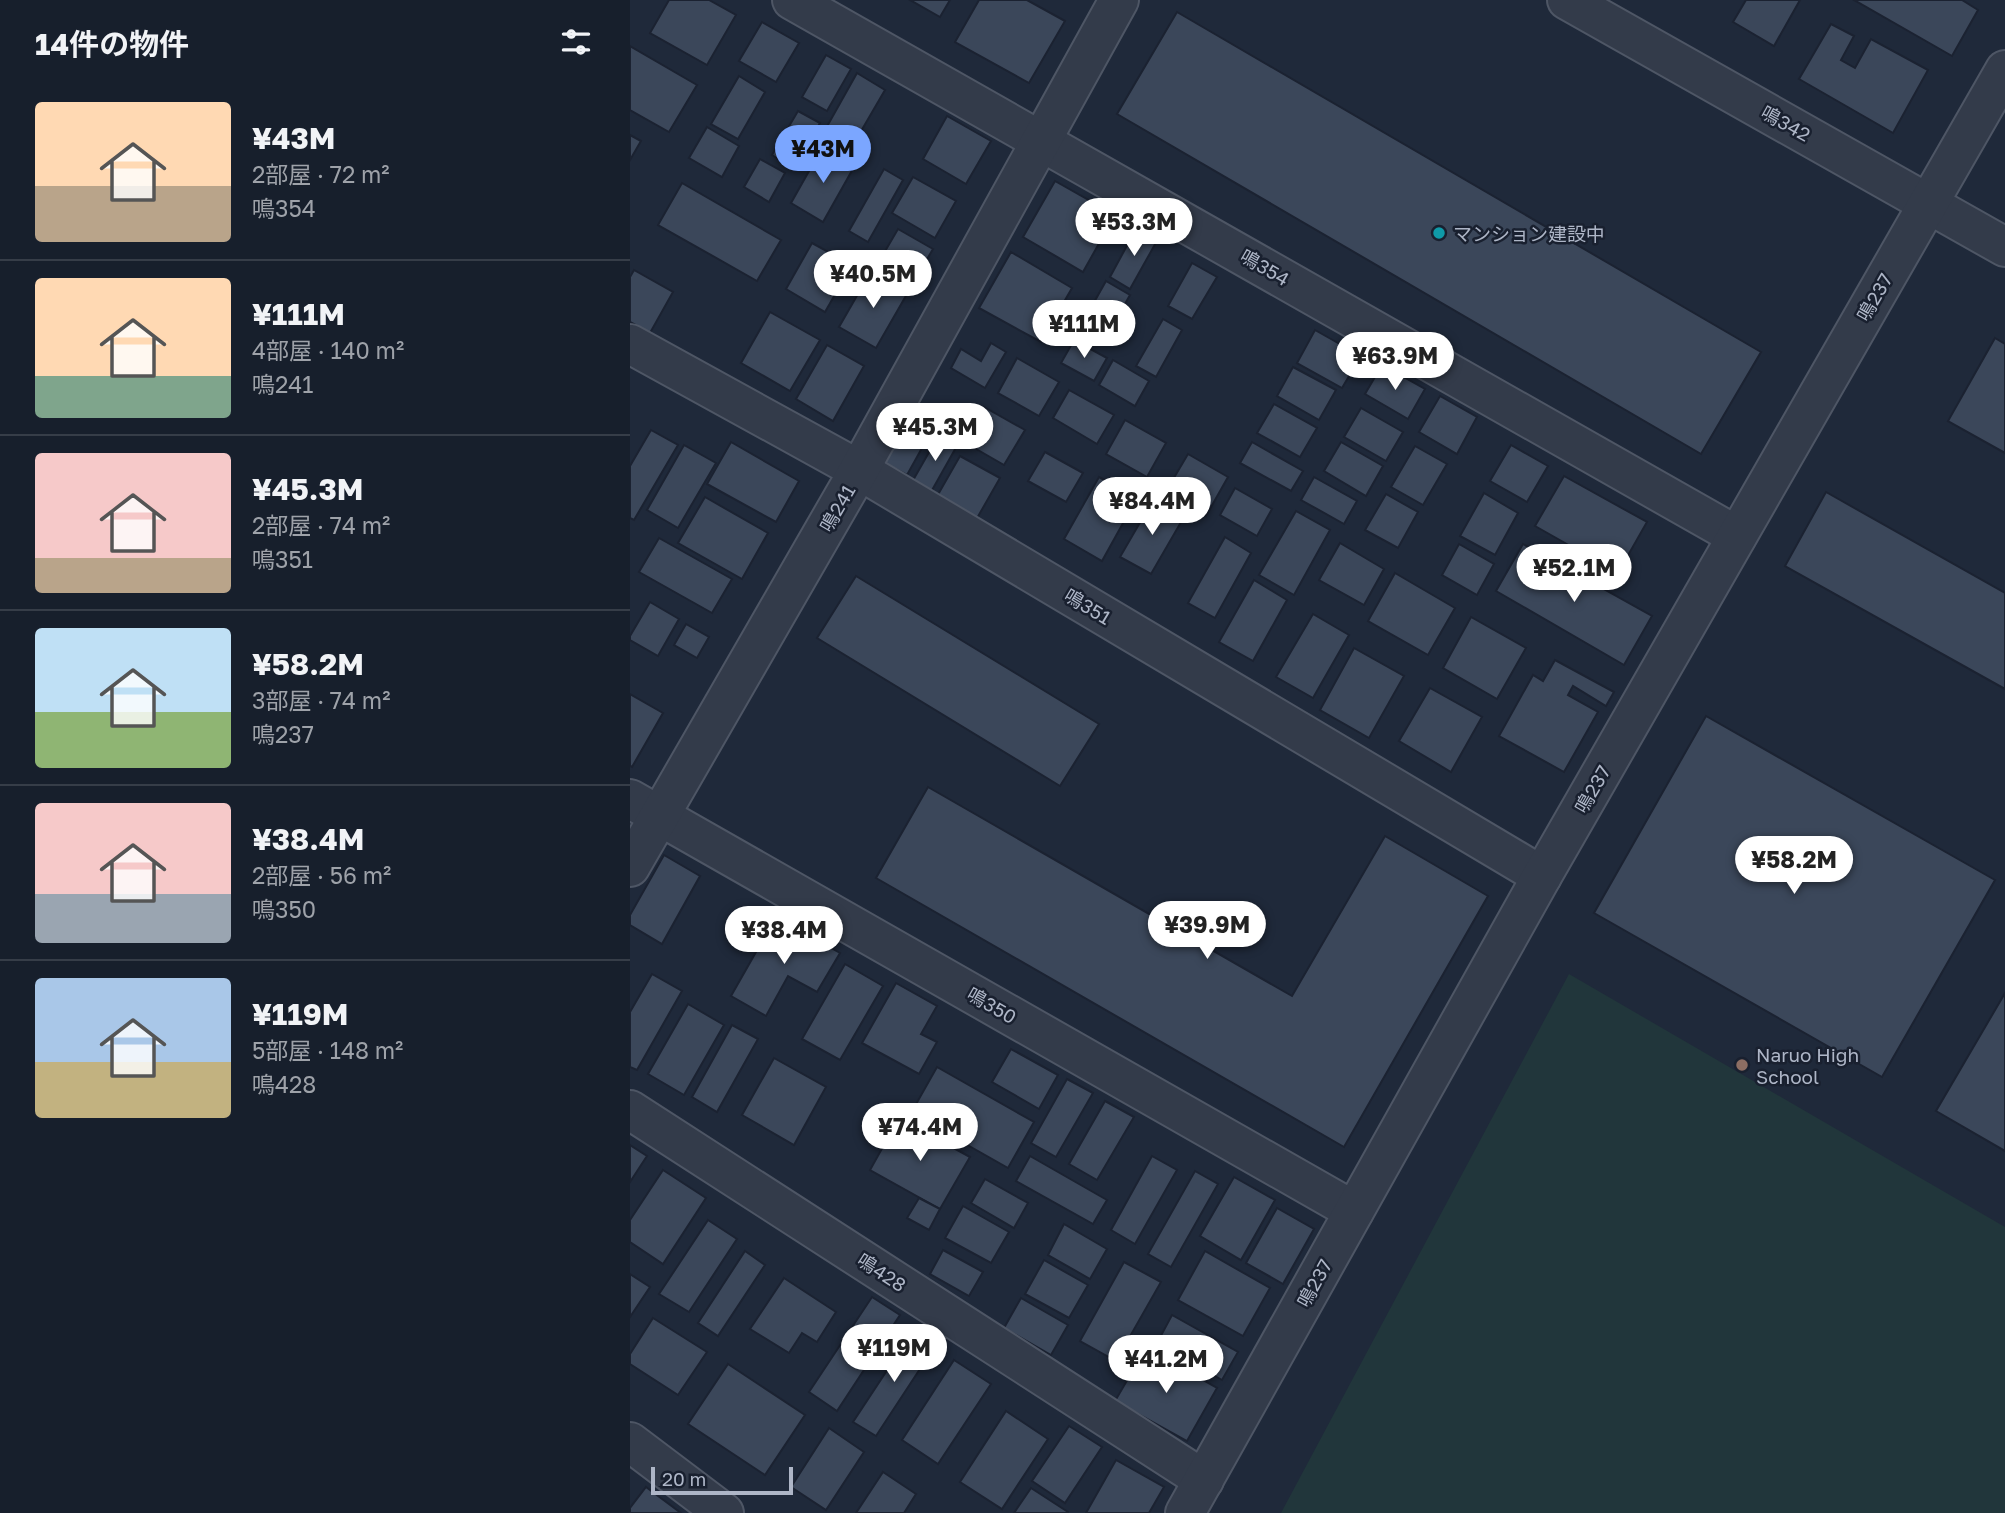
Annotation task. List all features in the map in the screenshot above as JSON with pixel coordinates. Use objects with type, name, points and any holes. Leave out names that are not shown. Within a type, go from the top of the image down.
[{"type":"street","name":"鳴354","points":[[792,0],[1737,536]]},
{"type":"street","name":"鳴241","points":[[630,867],[645,807],[859,470],[1119,0]]},
{"type":"street","name":"鳴342","points":[[1567,0],[2005,247]]},
{"type":"street","name":"鳴237","points":[[1185,1513],[1542,876],[2005,70]]},
{"type":"street","name":"鳴351","points":[[630,344],[859,470],[1542,876]]},
{"type":"street","name":"鳴350","points":[[645,807],[1354,1211]]},
{"type":"street","name":"鳴428","points":[[630,1110],[1204,1480]]},
{"type":"street","points":[[630,1442],[724,1513]]},
{"type":"green space","points":[[1569,974],[2005,1227],[2005,1513],[1281,1513]]},
{"type":"building","points":[[669,0],[709,0],[736,15],[707,65],[650,33]]},
{"type":"building","points":[[910,0],[950,0],[940,17]]},
{"type":"building","points":[[979,0],[1027,0],[1065,21],[1029,83],[955,42]]},
{"type":"building","points":[[1746,0],[1800,0],[1774,46],[1733,22]]},
{"type":"building","points":[[1854,0],[1962,0],[1978,10],[1952,56]]},
{"type":"building","name":"マンション建設中","points":[[1177,12],[1761,352],[1701,454],[1117,114]]},
{"type":"building","points":[[762,22],[799,43],[776,82],[739,61]]},
{"type":"building","points":[[1831,24],[1854,36],[1841,60],[1855,68],[1871,39],[1928,70],[1893,133],[1799,79]]},
{"type":"building","points":[[630,46],[697,85],[669,132],[630,110]]},
{"type":"building","points":[[826,55],[851,69],[827,111],[802,97]]},
{"type":"building","points":[[857,73],[885,90],[853,145],[825,130]]},
{"type":"building","points":[[739,76],[765,92],[738,139],[711,124]]},
{"type":"building","points":[[798,111],[820,123],[794,169],[772,155]]},
{"type":"building","points":[[947,116],[991,141],[966,184],[923,159]]},
{"type":"building","points":[[707,127],[739,146],[722,177],[689,158]]},
{"type":"building","points":[[630,135],[641,141],[630,160]]},
{"type":"building","points":[[822,148],[854,167],[823,222],[791,203]]},
{"type":"building","points":[[760,159],[785,173],[769,202],[744,187]]},
{"type":"building","points":[[884,169],[903,180],[868,242],[849,231]]},
{"type":"building","points":[[913,177],[956,201],[935,238],[892,213]]},
{"type":"building","points":[[1055,181],[1115,215],[1083,272],[1023,237]]},
{"type":"building","points":[[682,183],[781,240],[757,281],[658,225]]},
{"type":"building","points":[[1137,227],[1158,239],[1130,289],[1110,277]]},
{"type":"building","points":[[898,229],[933,249],[912,285],[877,265]]},
{"type":"building","points":[[812,243],[852,265],[825,312],[786,289]]},
{"type":"building","points":[[1011,252],[1072,288],[1041,342],[979,308]]},
{"type":"building","points":[[1192,263],[1217,277],[1192,319],[1168,306]]},
{"type":"building","points":[[634,270],[673,292],[650,333],[630,322],[630,277]]},
{"type":"building","points":[[870,273],[907,294],[876,348],[839,327]]},
{"type":"building","points":[[1106,281],[1130,295],[1103,343],[1079,329]]},
{"type":"building","points":[[770,312],[820,340],[790,391],[741,363]]},
{"type":"building","points":[[1163,319],[1182,330],[1156,377],[1136,366]]},
{"type":"building","points":[[1315,330],[1361,356],[1342,388],[1297,363]]},
{"type":"building","points":[[1995,338],[2005,344],[2005,453],[1948,421]]},
{"type":"building","points":[[1074,340],[1107,358],[1094,381],[1061,363]]},
{"type":"building","points":[[991,343],[1006,352],[985,388],[951,368],[961,349],[981,361]]},
{"type":"building","points":[[827,345],[864,366],[833,421],[796,399]]},
{"type":"building","points":[[1017,358],[1059,382],[1039,416],[998,393]]},
{"type":"building","points":[[1113,360],[1149,381],[1135,406],[1099,385]]},
{"type":"building","points":[[1382,365],[1425,389],[1408,419],[1365,394]]},
{"type":"building","points":[[1293,367],[1336,390],[1319,420],[1277,396]]},
{"type":"building","points":[[1069,390],[1114,415],[1097,444],[1053,418]]},
{"type":"building","points":[[1440,396],[1477,417],[1457,454],[1419,432]]},
{"type":"building","points":[[1274,404],[1317,428],[1300,457],[1257,433]]},
{"type":"building","points":[[984,407],[1025,430],[1004,465],[964,442]]},
{"type":"building","points":[[1361,408],[1403,432],[1386,461],[1344,437]]},
{"type":"building","points":[[910,417],[932,430],[907,475],[884,463]]},
{"type":"building","points":[[1125,420],[1166,443],[1147,477],[1106,454]]},
{"type":"building","points":[[651,430],[678,445],[634,520],[630,518],[630,466]]},
{"type":"building","points":[[940,433],[958,444],[931,492],[912,482]]},
{"type":"building","points":[[731,442],[799,481],[776,522],[707,484]]},
{"type":"building","points":[[1252,442],[1303,471],[1291,491],[1240,463]]},
{"type":"building","points":[[1341,442],[1383,466],[1366,496],[1324,471]]},
{"type":"building","points":[[684,445],[716,463],[678,528],[647,510]]},
{"type":"building","points":[[1511,445],[1548,466],[1527,502],[1490,481]]},
{"type":"building","points":[[1415,446],[1447,464],[1423,505],[1391,487]]},
{"type":"building","points":[[1045,452],[1083,473],[1066,502],[1028,481]]},
{"type":"building","points":[[1188,454],[1228,477],[1206,516],[1165,493]]},
{"type":"building","points":[[960,456],[1000,478],[976,520],[936,498]]},
{"type":"building","points":[[1564,476],[1647,522],[1618,573],[1535,526]]},
{"type":"building","points":[[1099,477],[1137,498],[1102,561],[1064,539]]},
{"type":"building","points":[[1314,477],[1357,501],[1344,524],[1301,500]]},
{"type":"building","points":[[1235,488],[1272,509],[1257,536],[1220,515]]},
{"type":"building","points":[[1826,492],[2005,593],[2005,689],[1785,566]]},
{"type":"building","points":[[1484,493],[1518,513],[1495,555],[1460,536]]},
{"type":"building","points":[[1386,494],[1418,512],[1398,548],[1365,530]]},
{"type":"building","points":[[705,497],[768,533],[742,579],[678,543]]},
{"type":"building","points":[[1153,500],[1184,517],[1151,574],[1120,557]]},
{"type":"building","points":[[1296,511],[1330,530],[1294,595],[1259,575]]},
{"type":"building","points":[[1225,537],[1251,553],[1215,618],[1188,603]]},
{"type":"building","points":[[659,538],[732,579],[712,613],[639,572]]},
{"type":"building","points":[[1340,543],[1384,569],[1364,605],[1319,580]]},
{"type":"building","points":[[1459,544],[1494,564],[1477,595],[1442,575]]},
{"type":"building","points":[[1523,544],[1652,616],[1624,665],[1496,591]]},
{"type":"building","points":[[1395,573],[1455,608],[1428,655],[1368,621]]},
{"type":"building","points":[[856,576],[1099,724],[1060,786],[817,638]]},
{"type":"building","points":[[1254,580],[1287,600],[1253,661],[1219,642]]},
{"type":"building","points":[[650,602],[679,619],[658,656],[630,640]]},
{"type":"building","points":[[1313,614],[1349,635],[1313,698],[1276,677]]},
{"type":"building","points":[[1471,617],[1526,648],[1497,699],[1443,668]]},
{"type":"building","points":[[686,624],[709,637],[697,658],[674,645]]},
{"type":"building","points":[[1354,648],[1404,676],[1369,738],[1320,710]]},
{"type":"building","points":[[1555,660],[1614,692],[1606,706],[1573,686],[1568,695],[1598,712],[1564,772],[1499,736],[1533,675],[1543,681]]},
{"type":"building","points":[[1430,688],[1482,717],[1451,772],[1399,741]]},
{"type":"building","points":[[630,694],[663,713],[632,767],[630,766]]},
{"type":"building","points":[[1706,716],[1995,880],[1882,1077],[1594,913]]},
{"type":"building","points":[[928,787],[1292,996],[1385,836],[1488,896],[1344,1147],[876,878]]},
{"type":"building","points":[[664,855],[700,876],[662,944],[630,925],[630,915]]},
{"type":"building","points":[[776,917],[840,953],[817,992],[788,976],[766,1016],[731,996]]},
{"type":"building","points":[[845,964],[883,986],[840,1060],[802,1039]]},
{"type":"building","points":[[652,974],[682,991],[637,1070],[630,1067],[630,1012]]},
{"type":"building","points":[[896,983],[937,1006],[921,1034],[937,1042],[919,1074],[862,1043]]},
{"type":"building","points":[[2005,993],[2005,1151],[1936,1111]]},
{"type":"building","points":[[688,1004],[724,1025],[684,1095],[648,1074]]},
{"type":"building","points":[[732,1025],[758,1039],[717,1112],[692,1097]]},
{"type":"building","points":[[1011,1049],[1058,1075],[1039,1109],[992,1082]]},
{"type":"building","points":[[774,1058],[826,1087],[794,1145],[742,1115]]},
{"type":"building","points":[[937,1067],[1034,1122],[1008,1168],[911,1113]]},
{"type":"building","points":[[1067,1079],[1093,1093],[1056,1157],[1031,1143]]},
{"type":"building","points":[[1105,1101],[1134,1117],[1097,1180],[1069,1164]]},
{"type":"building","points":[[899,1118],[970,1157],[940,1209],[870,1170]]},
{"type":"building","points":[[630,1145],[647,1156],[630,1182]]},
{"type":"building","points":[[1030,1156],[1107,1200],[1093,1224],[1016,1181]]},
{"type":"building","points":[[1152,1156],[1177,1170],[1135,1244],[1111,1230]]},
{"type":"building","points":[[663,1170],[706,1198],[663,1264],[630,1242],[630,1220]]},
{"type":"building","points":[[1195,1171],[1218,1184],[1171,1267],[1148,1254]]},
{"type":"building","points":[[1234,1177],[1275,1200],[1241,1260],[1200,1236]]},
{"type":"building","points":[[985,1179],[1028,1203],[1014,1228],[971,1203]]},
{"type":"building","points":[[919,1198],[940,1209],[929,1230],[907,1218]]},
{"type":"building","points":[[963,1206],[1009,1232],[991,1263],[945,1238]]},
{"type":"building","points":[[1277,1208],[1314,1229],[1283,1284],[1246,1263]]},
{"type":"building","points":[[708,1220],[737,1239],[689,1312],[659,1294]]},
{"type":"building","points":[[1064,1224],[1107,1249],[1090,1279],[1048,1255]]},
{"type":"building","points":[[943,1250],[983,1272],[969,1296],[930,1274]]},
{"type":"building","points":[[745,1251],[765,1265],[718,1336],[698,1323]]},
{"type":"building","points":[[1205,1251],[1270,1288],[1243,1336],[1178,1300]]},
{"type":"building","points":[[1044,1260],[1088,1285],[1069,1318],[1025,1294]]},
{"type":"building","points":[[1124,1262],[1161,1282],[1116,1361],[1080,1341]]},
{"type":"building","points":[[630,1274],[650,1287],[630,1317]]},
{"type":"building","points":[[784,1278],[836,1312],[817,1342],[802,1333],[789,1353],[750,1329]]},
{"type":"building","points":[[872,1297],[900,1315],[837,1411],[809,1392]]},
{"type":"building","points":[[1021,1298],[1068,1325],[1051,1355],[1004,1328]]},
{"type":"building","points":[[1172,1315],[1238,1352],[1222,1380],[1157,1343]]},
{"type":"building","points":[[653,1318],[707,1352],[678,1395],[630,1364],[630,1354]]},
{"type":"building","points":[[913,1331],[935,1346],[876,1436],[853,1422]]},
{"type":"building","points":[[1146,1348],[1217,1388],[1187,1441],[1115,1401]]},
{"type":"building","points":[[954,1360],[991,1384],[938,1464],[902,1440]]},
{"type":"building","points":[[728,1364],[805,1415],[765,1475],[688,1424]]},
{"type":"building","points":[[1006,1411],[1048,1439],[1002,1509],[960,1482]]},
{"type":"building","points":[[1069,1426],[1102,1447],[1065,1503],[1032,1481]]},
{"type":"building","points":[[829,1428],[864,1452],[826,1510],[791,1487]]},
{"type":"building","points":[[1116,1460],[1164,1487],[1149,1513],[1086,1513]]},
{"type":"building","points":[[883,1472],[916,1494],[904,1513],[856,1513]]},
{"type":"building","points":[[646,1487],[681,1513],[630,1513],[630,1508]]},
{"type":"building","points":[[1031,1488],[1068,1512],[1068,1513],[1014,1513]]},
{"type":"place","name":"マンション建設中","points":[[1439,233]]},
{"type":"place","name":"Naruo High School","points":[[1742,1065]]}]
